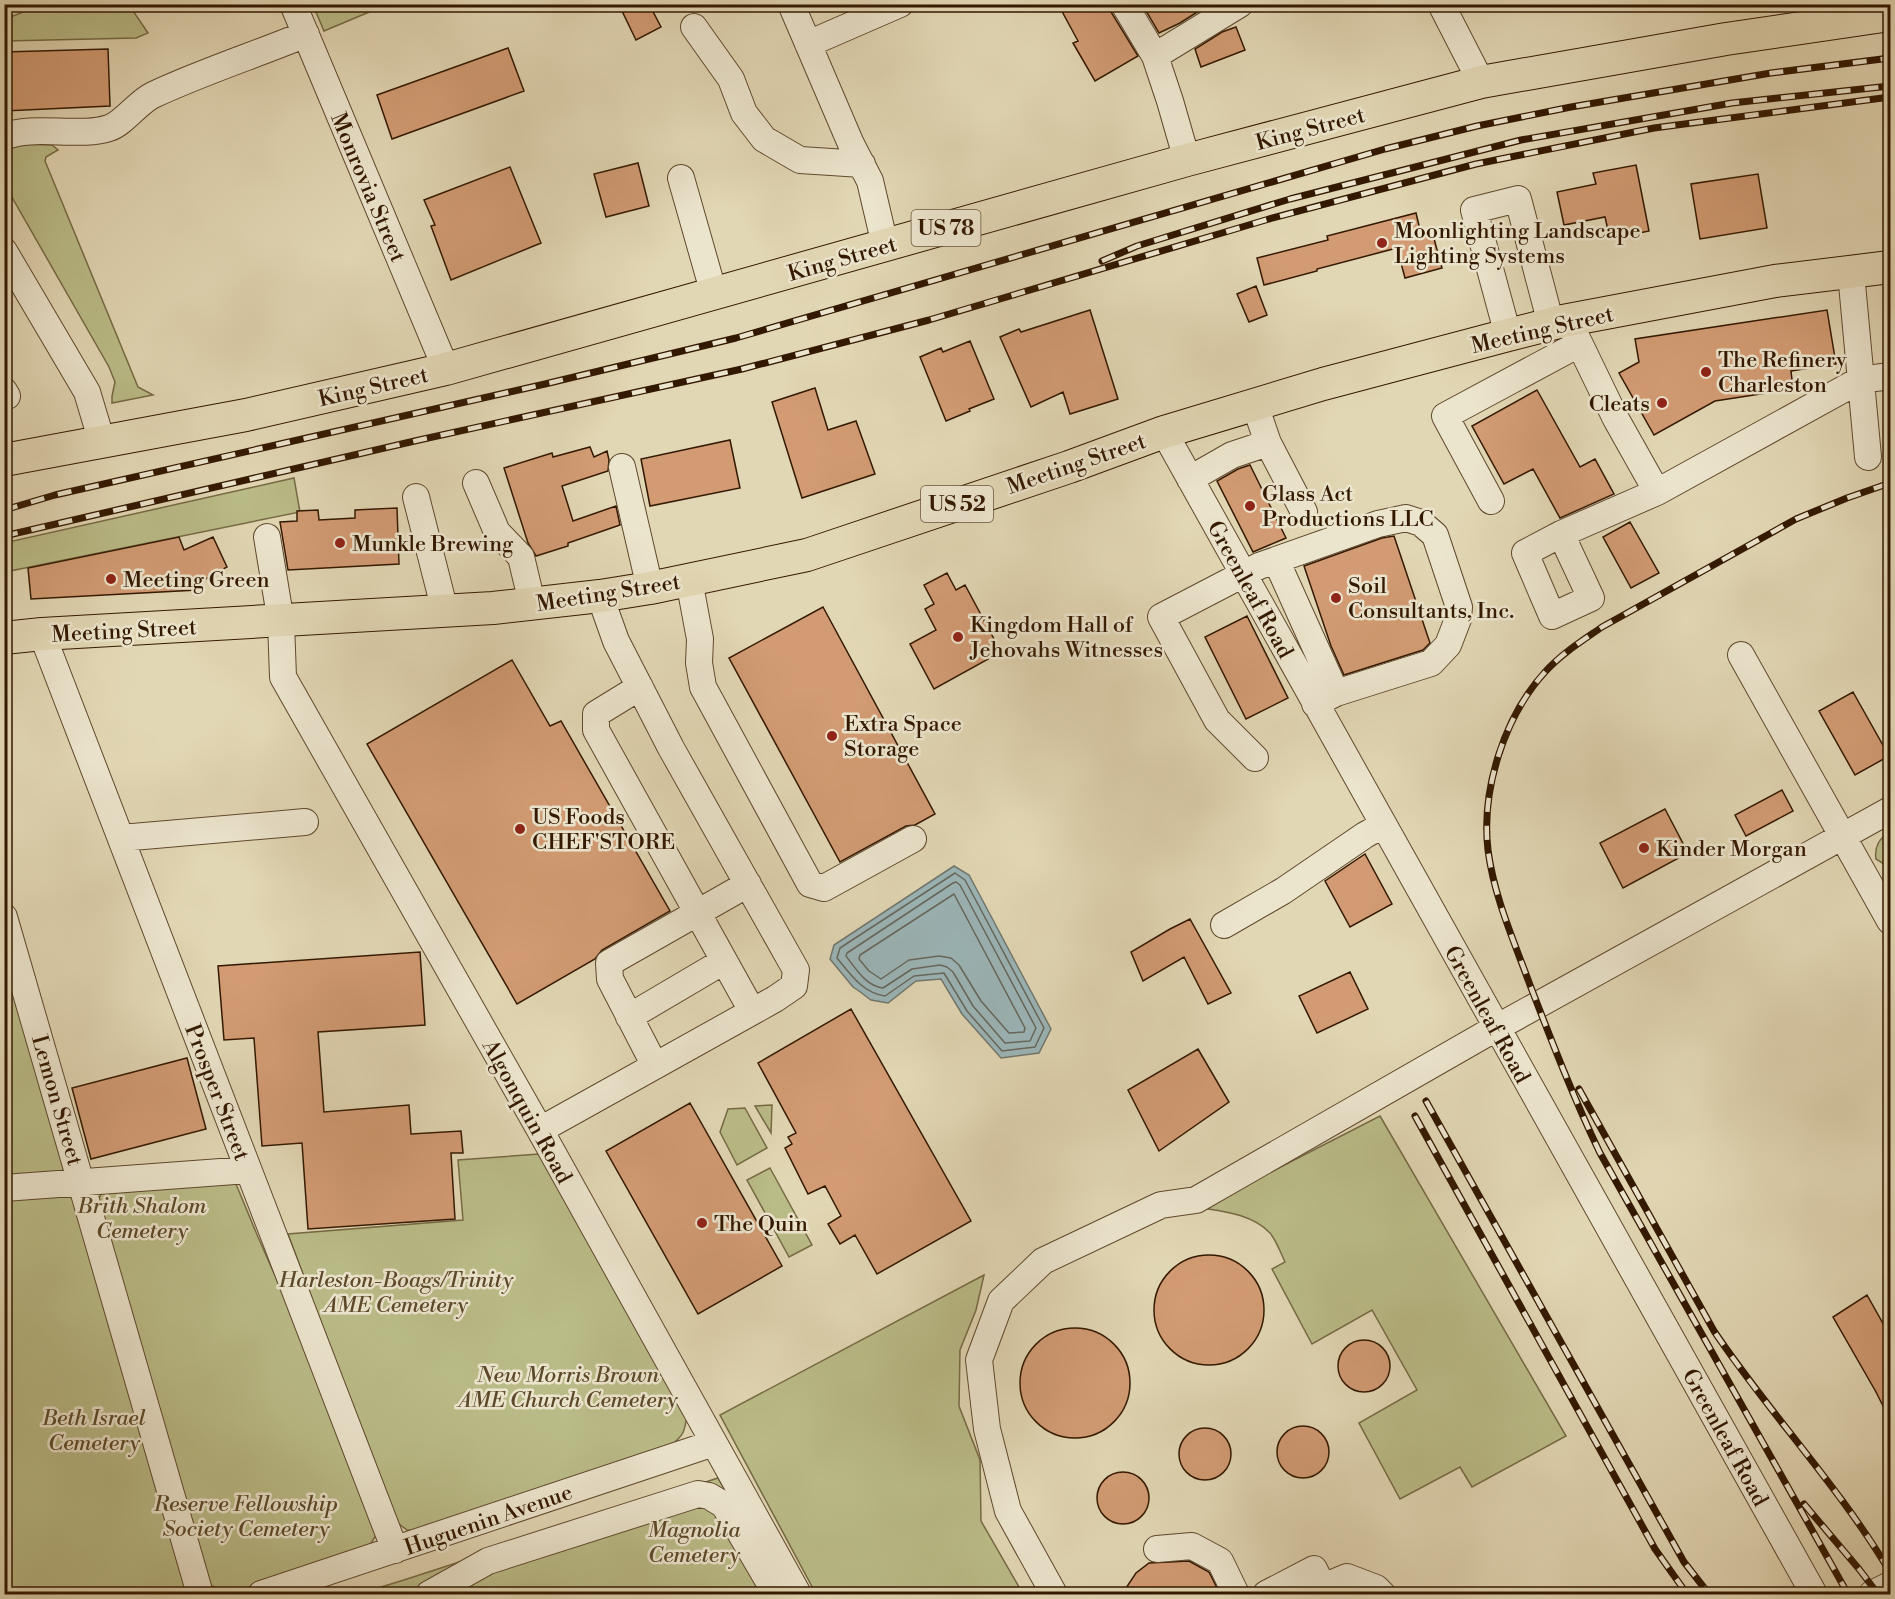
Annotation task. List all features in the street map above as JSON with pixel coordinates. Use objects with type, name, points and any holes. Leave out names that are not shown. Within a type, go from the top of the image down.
[{"type":"main road","name":"King Street","points":[[4,460],[246,415],[446,369],[1187,160],[1481,82],[1726,39],[1890,15]]},
{"type":"main road","name":"Meeting Street","points":[[4,638],[445,612],[600,597],[650,588],[807,555],[1069,467],[1164,432],[1323,384],[1508,335],[1566,329],[1775,281],[1890,267]]},
{"type":"street","name":"Monrovia Street","points":[[293,4],[446,369]]},
{"type":"street","points":[[790,4],[850,144],[870,181],[885,245]]},
{"type":"street","points":[[808,44],[900,4]]},
{"type":"street","points":[[1124,4],[1155,56],[1187,160]]},
{"type":"street","points":[[1155,56],[1240,4]]},
{"type":"street","points":[[1441,4],[1481,82]]},
{"type":"street","points":[[694,27],[731,80],[744,113],[764,139],[800,160],[862,164]]},
{"type":"street","points":[[4,137],[41,131],[87,131],[110,128],[150,96],[306,34]]},
{"type":"street","points":[[681,178],[714,294]]},
{"type":"street","points":[[1508,335],[1474,210],[1518,199],[1566,329],[1657,492]]},
{"type":"street","points":[[4,251],[87,392],[102,442]]},
{"type":"street","points":[[1851,273],[1868,457]]},
{"type":"street","points":[[1491,501],[1445,416],[1566,329]]},
{"type":"street","points":[[1561,534],[1657,492],[1860,380],[1890,376]]},
{"type":"street","points":[[1255,405],[1268,443],[1304,512]]},
{"type":"street","name":"Greenleaf Road","points":[[1164,432],[1243,574],[1326,698],[1383,825],[1811,1592]]},
{"type":"street","points":[[1190,479],[1232,455],[1268,443]]},
{"type":"street","points":[[622,467],[650,588]]},
{"type":"street","points":[[476,483],[497,532],[521,557],[532,603]]},
{"type":"street","points":[[416,497],[445,612]]},
{"type":"street","points":[[1255,758],[1217,720],[1161,617],[1243,574],[1276,560],[1378,524],[1406,518],[1421,523],[1435,535],[1459,607],[1458,619],[1448,645],[1431,663],[1326,698],[1276,560]]},
{"type":"street","name":"Algonquin Road","points":[[267,537],[281,622],[284,677],[540,1130],[798,1594]]},
{"type":"street","points":[[689,580],[700,639],[700,674],[703,687],[810,884],[824,888],[913,839]]},
{"type":"street","points":[[540,1130],[794,986],[796,970],[671,748],[616,641],[600,597]]},
{"type":"street","name":"Prosper Street","points":[[42,634],[395,1550]]},
{"type":"street","points":[[1741,655],[1890,921]]},
{"type":"street","points":[[640,687],[596,714],[596,730],[752,1011]]},
{"type":"street","points":[[1054,1594],[1008,1511],[987,1430],[979,1360],[1000,1301],[1043,1261],[1161,1205],[1196,1200],[1496,1028],[1890,810]]},
{"type":"street","points":[[121,838],[305,822]]},
{"type":"street","points":[[1224,925],[1283,891],[1383,825]]},
{"type":"street","points":[[655,1065],[610,979],[609,963],[748,884]]},
{"type":"street","name":"Lemon Street","points":[[4,917],[200,1594]]},
{"type":"street","points":[[629,1017],[724,961]]},
{"type":"street","points":[[4,1188],[82,1183],[245,1162]]},
{"type":"street","name":"Huguenin Avenue","points":[[261,1594],[714,1443]]},
{"type":"street","points":[[429,1594],[488,1561],[698,1494],[710,1496],[724,1505],[776,1594]]},
{"type":"street","points":[[1157,1549],[1191,1546],[1220,1561],[1236,1594]]},
{"type":"street","points":[[1266,1594],[1314,1569],[1318,1591],[1347,1577],[1376,1588],[1382,1594]]},
{"type":"street","points":[[1872,1594],[1890,1585]]},
{"type":"green space","points":[[44,4],[129,5],[148,33],[136,38],[5,41],[5,19]]},
{"type":"green space","points":[[313,5],[386,5],[324,31]]},
{"type":"green space","points":[[12,145],[52,145],[58,150],[46,157],[45,161],[138,387],[153,395],[112,403],[115,382],[109,367],[5,185],[4,150]]},
{"type":"green space","points":[[294,478],[300,512],[5,572],[4,543]]},
{"type":"green space","points":[[1890,831],[1890,876],[1884,864],[1876,859],[1876,850],[1883,836]]},
{"type":"green space","points":[[4,954],[66,1159],[62,1173],[5,1178]]},
{"type":"green space","points":[[772,1105],[771,1133],[755,1106]]},
{"type":"green space","points":[[745,1108],[767,1148],[737,1165],[720,1132],[728,1109]]},
{"type":"green space","points":[[1380,1116],[1566,1436],[1472,1487],[1460,1467],[1400,1499],[1359,1423],[1417,1390],[1372,1310],[1312,1344],[1272,1269],[1285,1262],[1270,1233],[1257,1222],[1233,1213],[1208,1209],[1214,1201]]},
{"type":"green space","points":[[539,1154],[687,1414],[684,1430],[668,1448],[418,1531],[407,1530],[395,1521],[288,1234],[463,1220],[458,1160]]},
{"type":"green space","points":[[770,1168],[812,1245],[789,1257],[747,1180]]},
{"type":"green space","points":[[236,1184],[322,1382],[378,1532],[370,1545],[319,1565],[231,1593],[209,1585],[98,1201],[102,1191]]},
{"type":"green space","name":"Beth Israel Cemetery","points":[[66,1193],[79,1204],[188,1594],[5,1594],[5,1198]]},
{"type":"green space","points":[[984,1275],[976,1310],[960,1350],[959,1406],[980,1460],[981,1521],[1023,1594],[816,1594],[720,1415]]},
{"type":"green space","name":"Magnolia Cemetery","points":[[718,1478],[786,1594],[359,1594],[407,1579]]},
{"type":"water","points":[[954,866],[969,875],[1051,1029],[1039,1053],[1001,1058],[962,1014],[941,979],[916,981],[888,1003],[871,1000],[853,987],[830,959],[834,945]]},
{"type":"building","points":[[634,4],[649,4],[661,27],[636,40],[622,11]]},
{"type":"building","points":[[1058,4],[1109,4],[1111,12],[1138,56],[1095,81],[1073,43],[1078,41]]},
{"type":"building","points":[[1142,4],[1210,4],[1159,33]]},
{"type":"building","points":[[1236,27],[1245,50],[1201,67],[1195,49],[1222,32]]},
{"type":"building","points":[[508,48],[524,91],[392,139],[377,95]]},
{"type":"building","points":[[108,49],[110,106],[4,111],[4,52]]},
{"type":"building","points":[[638,163],[649,206],[606,217],[594,174]]},
{"type":"building","points":[[1636,165],[1649,231],[1610,239],[1605,217],[1564,225],[1557,192],[1596,184],[1593,173]]},
{"type":"building","points":[[510,167],[541,243],[451,280],[431,226],[435,225],[424,200]]},
{"type":"building","points":[[1758,174],[1767,228],[1700,239],[1691,184]]},
{"type":"building","name":"Moonlighting Landscape Lighting Systems","points":[[1416,213],[1422,238],[1433,235],[1442,268],[1405,278],[1397,248],[1264,285],[1257,258],[1328,240],[1327,236]]},
{"type":"building","points":[[1256,286],[1267,315],[1249,322],[1237,294]]},
{"type":"building","points":[[1090,310],[1118,399],[1070,414],[1063,392],[1031,407],[1000,337],[1019,329],[1021,332]]},
{"type":"building","name":"The Refinery Charleston","points":[[1827,310],[1836,364],[1791,371],[1793,389],[1715,401],[1654,435],[1619,373],[1639,362],[1635,339]]},
{"type":"building","points":[[970,341],[994,399],[946,421],[920,357],[941,348],[943,352]]},
{"type":"building","points":[[815,388],[828,430],[856,421],[875,474],[802,498],[772,402]]},
{"type":"building","points":[[1537,390],[1580,467],[1595,459],[1614,494],[1560,518],[1533,469],[1504,484],[1472,426]]},
{"type":"building","points":[[730,440],[740,488],[650,506],[641,459]]},
{"type":"building","points":[[590,447],[594,457],[607,451],[608,471],[562,486],[573,521],[616,506],[620,525],[536,556],[528,543],[504,468],[552,453],[553,457]]},
{"type":"building","name":"Glass Act Productions LLC","points":[[1250,465],[1286,538],[1253,552],[1217,481]]},
{"type":"building","name":"Munkle Brewing","points":[[397,508],[399,564],[288,570],[280,522],[297,521],[297,511],[318,510],[319,520],[355,518],[355,510]]},
{"type":"building","points":[[1630,522],[1659,573],[1631,588],[1603,537]]},
{"type":"building","name":"Soil Consultants, Inc.","points":[[1394,536],[1430,643],[1423,650],[1344,675],[1331,646],[1304,566],[1382,538]]},
{"type":"building","name":"Meeting Green","points":[[179,537],[184,550],[213,537],[227,567],[195,585],[197,590],[31,599],[28,568]]},
{"type":"building","name":"Kingdom Hall of Jehovahs Witnesses","points":[[947,573],[956,590],[965,585],[1001,652],[934,689],[910,644],[936,630],[925,609],[934,604],[924,585]]},
{"type":"building","name":"Extra Space Storage","points":[[823,607],[935,814],[915,825],[906,826],[840,862],[729,658]]},
{"type":"building","points":[[1247,616],[1288,698],[1246,719],[1205,637]]},
{"type":"building","name":"US Foods CHEF'STORE","points":[[512,660],[550,726],[561,721],[670,911],[602,950],[595,959],[517,1004],[367,744]]},
{"type":"building","points":[[1853,692],[1889,756],[1855,775],[1819,711]]},
{"type":"building","points":[[1782,790],[1793,811],[1746,836],[1735,815]]},
{"type":"building","name":"Kinder Morgan","points":[[1665,809],[1688,853],[1623,888],[1600,843]]},
{"type":"building","points":[[1365,854],[1392,904],[1350,927],[1325,881]]},
{"type":"building","points":[[1190,919],[1231,993],[1208,1004],[1184,957],[1143,981],[1131,952]]},
{"type":"building","points":[[420,952],[425,1025],[318,1032],[324,1112],[409,1105],[411,1134],[461,1131],[463,1153],[451,1153],[455,1219],[308,1229],[302,1143],[262,1146],[254,1038],[224,1040],[218,966]]},
{"type":"building","points":[[1350,972],[1368,1009],[1317,1033],[1299,996]]},
{"type":"building","points":[[851,1009],[971,1221],[877,1274],[855,1235],[840,1244],[828,1224],[841,1216],[825,1186],[808,1194],[785,1148],[792,1144],[788,1137],[796,1133],[758,1063]]},
{"type":"building","points":[[1198,1049],[1229,1102],[1159,1151],[1128,1090]]},
{"type":"building","points":[[187,1058],[206,1129],[91,1159],[72,1088]]},
{"type":"building","name":"The Quin","points":[[690,1103],[782,1266],[698,1314],[606,1151]]},
{"type":"building","points":[[1209,1255],[1230,1259],[1248,1271],[1260,1289],[1264,1310],[1260,1331],[1248,1349],[1230,1361],[1209,1365],[1188,1361],[1170,1349],[1158,1331],[1154,1310],[1158,1289],[1170,1271],[1188,1259]]},
{"type":"building","points":[[1867,1295],[1890,1336],[1890,1420],[1833,1317]]},
{"type":"building","points":[[1075,1328],[1096,1332],[1114,1344],[1126,1362],[1130,1383],[1126,1404],[1114,1422],[1096,1434],[1075,1438],[1054,1434],[1036,1422],[1024,1404],[1020,1383],[1024,1362],[1036,1344],[1054,1332]]},
{"type":"building","points":[[1364,1340],[1378,1344],[1386,1352],[1390,1366],[1386,1380],[1378,1388],[1364,1392],[1350,1388],[1342,1380],[1338,1366],[1342,1352],[1350,1344]]},
{"type":"building","points":[[1303,1426],[1317,1430],[1325,1438],[1329,1452],[1325,1466],[1317,1474],[1303,1478],[1289,1474],[1281,1466],[1277,1452],[1281,1438],[1289,1430]]},
{"type":"building","points":[[1205,1428],[1219,1432],[1227,1440],[1231,1454],[1227,1468],[1219,1476],[1205,1480],[1191,1476],[1183,1468],[1179,1454],[1183,1440],[1191,1432]]},
{"type":"building","points":[[1123,1472],[1137,1476],[1145,1484],[1149,1498],[1145,1512],[1137,1520],[1123,1524],[1109,1520],[1101,1512],[1097,1498],[1101,1484],[1109,1476]]},
{"type":"building","points":[[1189,1561],[1209,1572],[1220,1594],[1122,1594],[1136,1573],[1149,1563]]},
{"type":"railway","points":[[4,510],[55,495],[545,384],[736,338],[1385,149],[1477,126],[1571,107],[1771,73],[1890,58]]},
{"type":"railway","points":[[1102,261],[1137,246],[1290,199],[1521,140],[1732,103],[1890,86]]},
{"type":"railway","points":[[4,536],[419,440],[742,369],[929,320],[1269,219],[1476,164],[1654,128],[1890,97]]},
{"type":"railway","points":[[1848,1594],[1600,1153],[1581,1112],[1505,919],[1491,867],[1487,827],[1492,779],[1507,732],[1530,690],[1558,659],[1602,627],[1796,519],[1890,483]]},
{"type":"railway","points":[[1579,1089],[1714,1331],[1849,1510],[1890,1572]]},
{"type":"railway","points":[[1426,1101],[1684,1562],[1709,1594]]},
{"type":"railway","points":[[1415,1116],[1655,1549],[1687,1594]]},
{"type":"railway","points":[[1804,1504],[1878,1594]]},
{"type":"place","name":"Moonlighting Landscape Lighting Systems","points":[[1382,243]]},
{"type":"place","name":"The Refinery Charleston","points":[[1706,372]]},
{"type":"place","name":"Cleats","points":[[1662,403]]},
{"type":"place","name":"Glass Act Productions LLC","points":[[1250,506]]},
{"type":"place","name":"Munkle Brewing","points":[[340,543]]},
{"type":"place","name":"Meeting Green","points":[[111,579]]},
{"type":"place","name":"Soil Consultants, Inc.","points":[[1336,598]]},
{"type":"place","name":"Kingdom Hall of Jehovahs Witnesses","points":[[958,637]]},
{"type":"place","name":"Extra Space Storage","points":[[832,736]]},
{"type":"place","name":"US Foods CHEF'STORE","points":[[520,829]]},
{"type":"place","name":"Kinder Morgan","points":[[1644,848]]},
{"type":"place","name":"The Quin","points":[[702,1223]]},
{"type":"park label","name":"Brith Shalom Cemetery","points":[[142,1218]]},
{"type":"park label","name":"Harleston-Boags/Trinity AME Cemetery","points":[[396,1292]]},
{"type":"park label","name":"New Morris Brown AME Church Cemetery","points":[[568,1386]]},
{"type":"park label","name":"Reserve Fellowship Society Cemetery","points":[[246,1516]]}]
